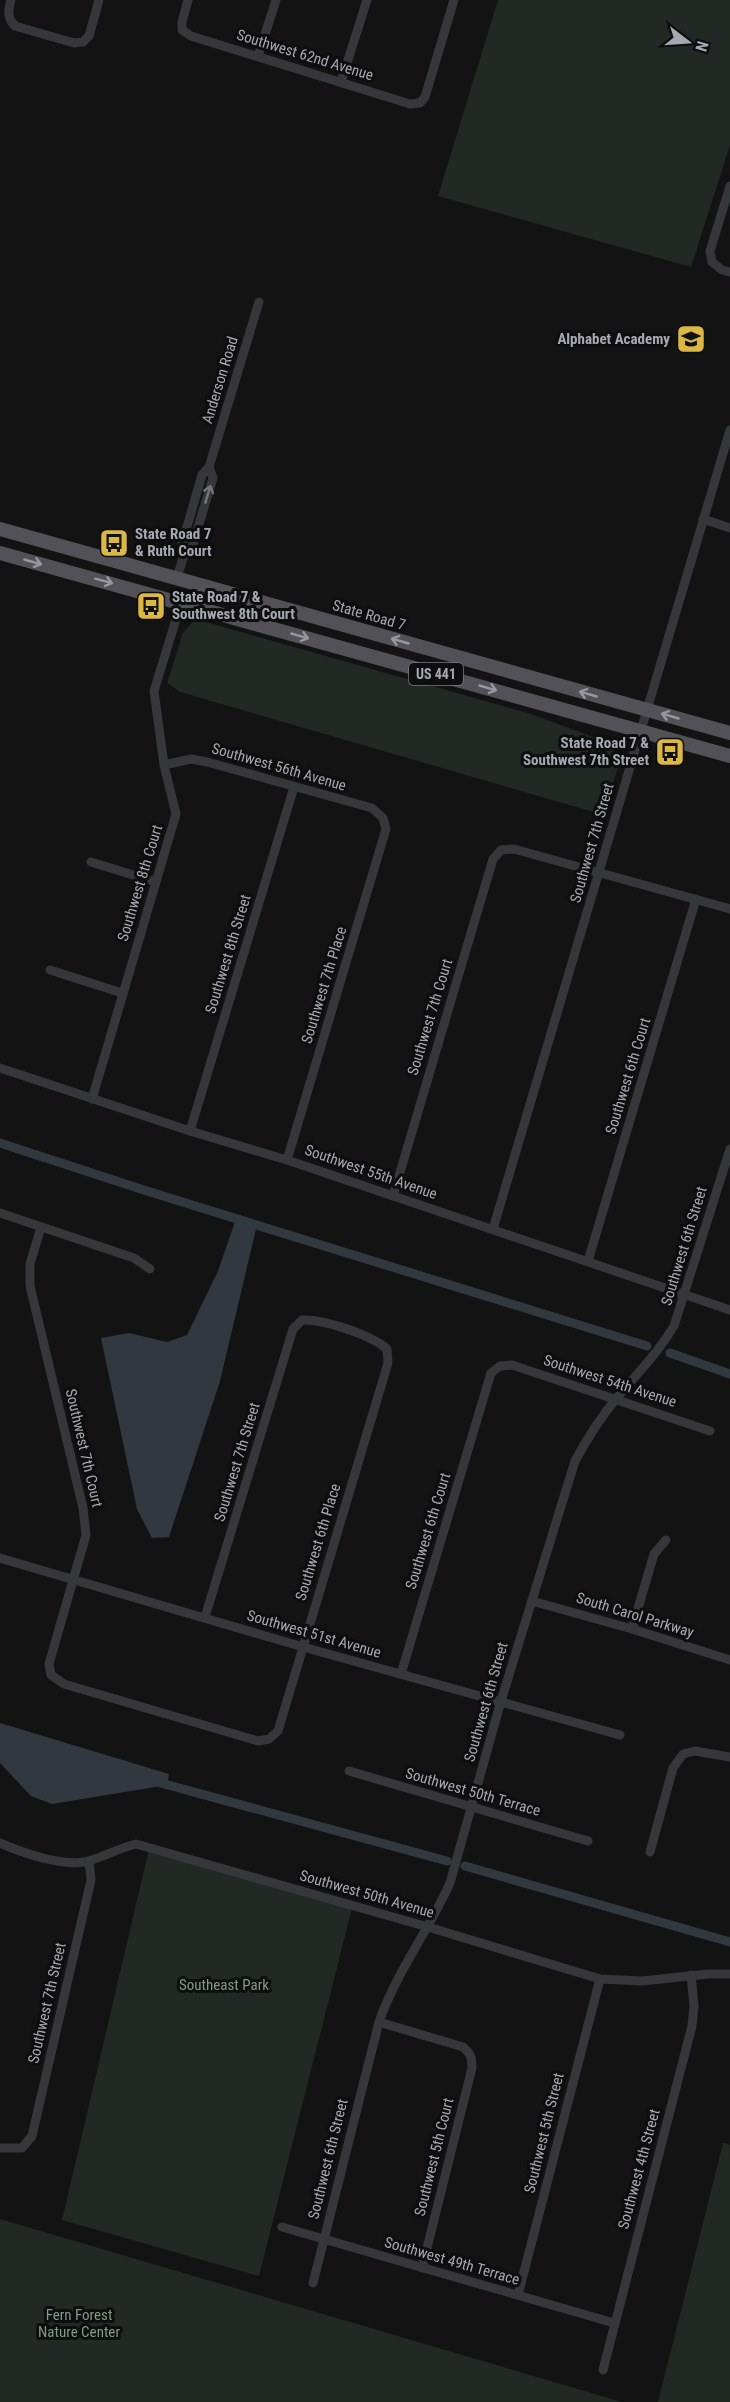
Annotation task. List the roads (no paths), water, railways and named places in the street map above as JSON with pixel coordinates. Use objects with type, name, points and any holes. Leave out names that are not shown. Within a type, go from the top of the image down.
[{"type":"main road","name":"State Road 7","points":[[0,529],[730,733]]},
{"type":"main road","name":"US 441","points":[[0,553],[730,756]]},
{"type":"main road","points":[[143,592],[160,589],[177,578]]},
{"type":"main road","points":[[181,603],[197,593],[229,592]]},
{"type":"street","points":[[11,0],[8,11],[11,22],[15,26],[74,43],[83,42],[89,36],[99,0]]},
{"type":"street","name":"Southwest 62nd Avenue","points":[[188,0],[182,30],[191,36],[410,104],[420,103],[425,97],[454,0]]},
{"type":"street","points":[[258,56],[276,0]]},
{"type":"street","points":[[341,82],[367,0]]},
{"type":"street","points":[[730,186],[710,251],[712,262],[730,273]]},
{"type":"street","name":"Anderson Road","points":[[177,578],[183,558],[192,547],[213,478],[209,467],[259,302]]},
{"type":"street","name":"Southwest 7th Street","points":[[493,1229],[599,873],[638,730],[730,430]]},
{"type":"street","points":[[703,519],[730,528]]},
{"type":"street","name":"Southwest 8th Court","points":[[92,1099],[176,814],[164,765],[154,691],[181,603]]},
{"type":"street","name":"Southwest 56th Avenue","points":[[164,765],[191,759],[372,808],[382,818]]},
{"type":"street","name":"Southwest 8th Street","points":[[190,1131],[294,787]]},
{"type":"street","name":"Southwest 7th Place","points":[[287,1160],[386,829],[382,818]]},
{"type":"street","name":"Southwest 7th Court","points":[[393,1196],[493,859],[501,850],[514,849],[599,873]]},
{"type":"street","points":[[91,862],[156,882]]},
{"type":"street","points":[[599,873],[730,909]]},
{"type":"street","name":"Southwest 6th Court","points":[[588,1261],[696,899]]},
{"type":"street","points":[[50,970],[122,993]]},
{"type":"street","name":"Southwest 55th Avenue","points":[[0,1068],[190,1131],[287,1160],[730,1310]]},
{"type":"street","name":"Southwest 6th Street","points":[[314,2283],[379,2022],[386,2001],[450,1883],[501,1701],[575,1461],[589,1434],[616,1398],[659,1351],[674,1326],[730,1149]]},
{"type":"street","points":[[0,1213],[134,1258],[150,1269]]},
{"type":"street","name":"Southwest 7th Court","points":[[41,1227],[30,1264],[30,1286],[83,1508],[86,1535],[49,1664],[51,1675],[64,1684],[258,1741],[269,1739]]},
{"type":"street","name":"Southwest 6th Place","points":[[269,1739],[278,1731],[388,1363],[387,1349],[378,1341],[314,1319],[302,1320]]},
{"type":"street","name":"Southwest 7th Street","points":[[205,1617],[293,1329],[302,1320]]},
{"type":"street","name":"Southwest 54th Avenue","points":[[500,1366],[512,1365],[710,1431]]},
{"type":"street","name":"Southwest 6th Court","points":[[401,1674],[491,1373],[500,1366]]},
{"type":"street","points":[[632,1629],[654,1554],[666,1540]]},
{"type":"street","name":"Southwest 51st Avenue","points":[[0,1558],[303,1647],[620,1735]]},
{"type":"street","name":"South Carol Parkway","points":[[532,1601],[730,1660]]},
{"type":"street","points":[[650,1852],[673,1768],[682,1754],[694,1751],[730,1757]]},
{"type":"street","name":"Southwest 50th Terrace","points":[[349,1771],[588,1841]]},
{"type":"street","name":"Southwest 50th Avenue","points":[[0,1843],[32,1856],[62,1861],[89,1862],[120,1848],[136,1844],[428,1927],[600,1979],[642,1981],[691,1975],[730,1974]]},
{"type":"street","name":"Southwest 7th Street","points":[[0,2148],[22,2148],[32,2136],[91,1880],[89,1862]]},
{"type":"street","name":"Southwest 4th Street","points":[[603,2370],[692,2026],[694,2006],[691,1975]]},
{"type":"street","name":"Southwest 5th Street","points":[[518,2295],[600,1979]]},
{"type":"street","name":"Southwest 5th Court","points":[[379,2022],[463,2047],[470,2053],[472,2068],[422,2268]]},
{"type":"street","name":"Southwest 49th Terrace","points":[[282,2227],[323,2241],[614,2323]]},
{"type":"waterway","points":[[0,1143],[647,1346]]},
{"type":"waterway","points":[[670,1353],[730,1374]]},
{"type":"waterway","points":[[157,1782],[447,1861]]},
{"type":"waterway","points":[[465,1866],[730,1942]]},
{"type":"place","name":"Alphabet Academy","points":[[691,339]]},
{"type":"place","name":"State Road 7 & Ruth Court","points":[[114,543]]},
{"type":"place","name":"State Road 7 & Southwest 8th Court","points":[[151,606]]},
{"type":"place","name":"State Road 7 & Southwest 7th Street","points":[[670,752]]},
{"type":"park label","name":"Southeast Park","points":[[224,1985]]},
{"type":"park label","name":"Fern Forest Nature Center","points":[[79,2324]]}]
